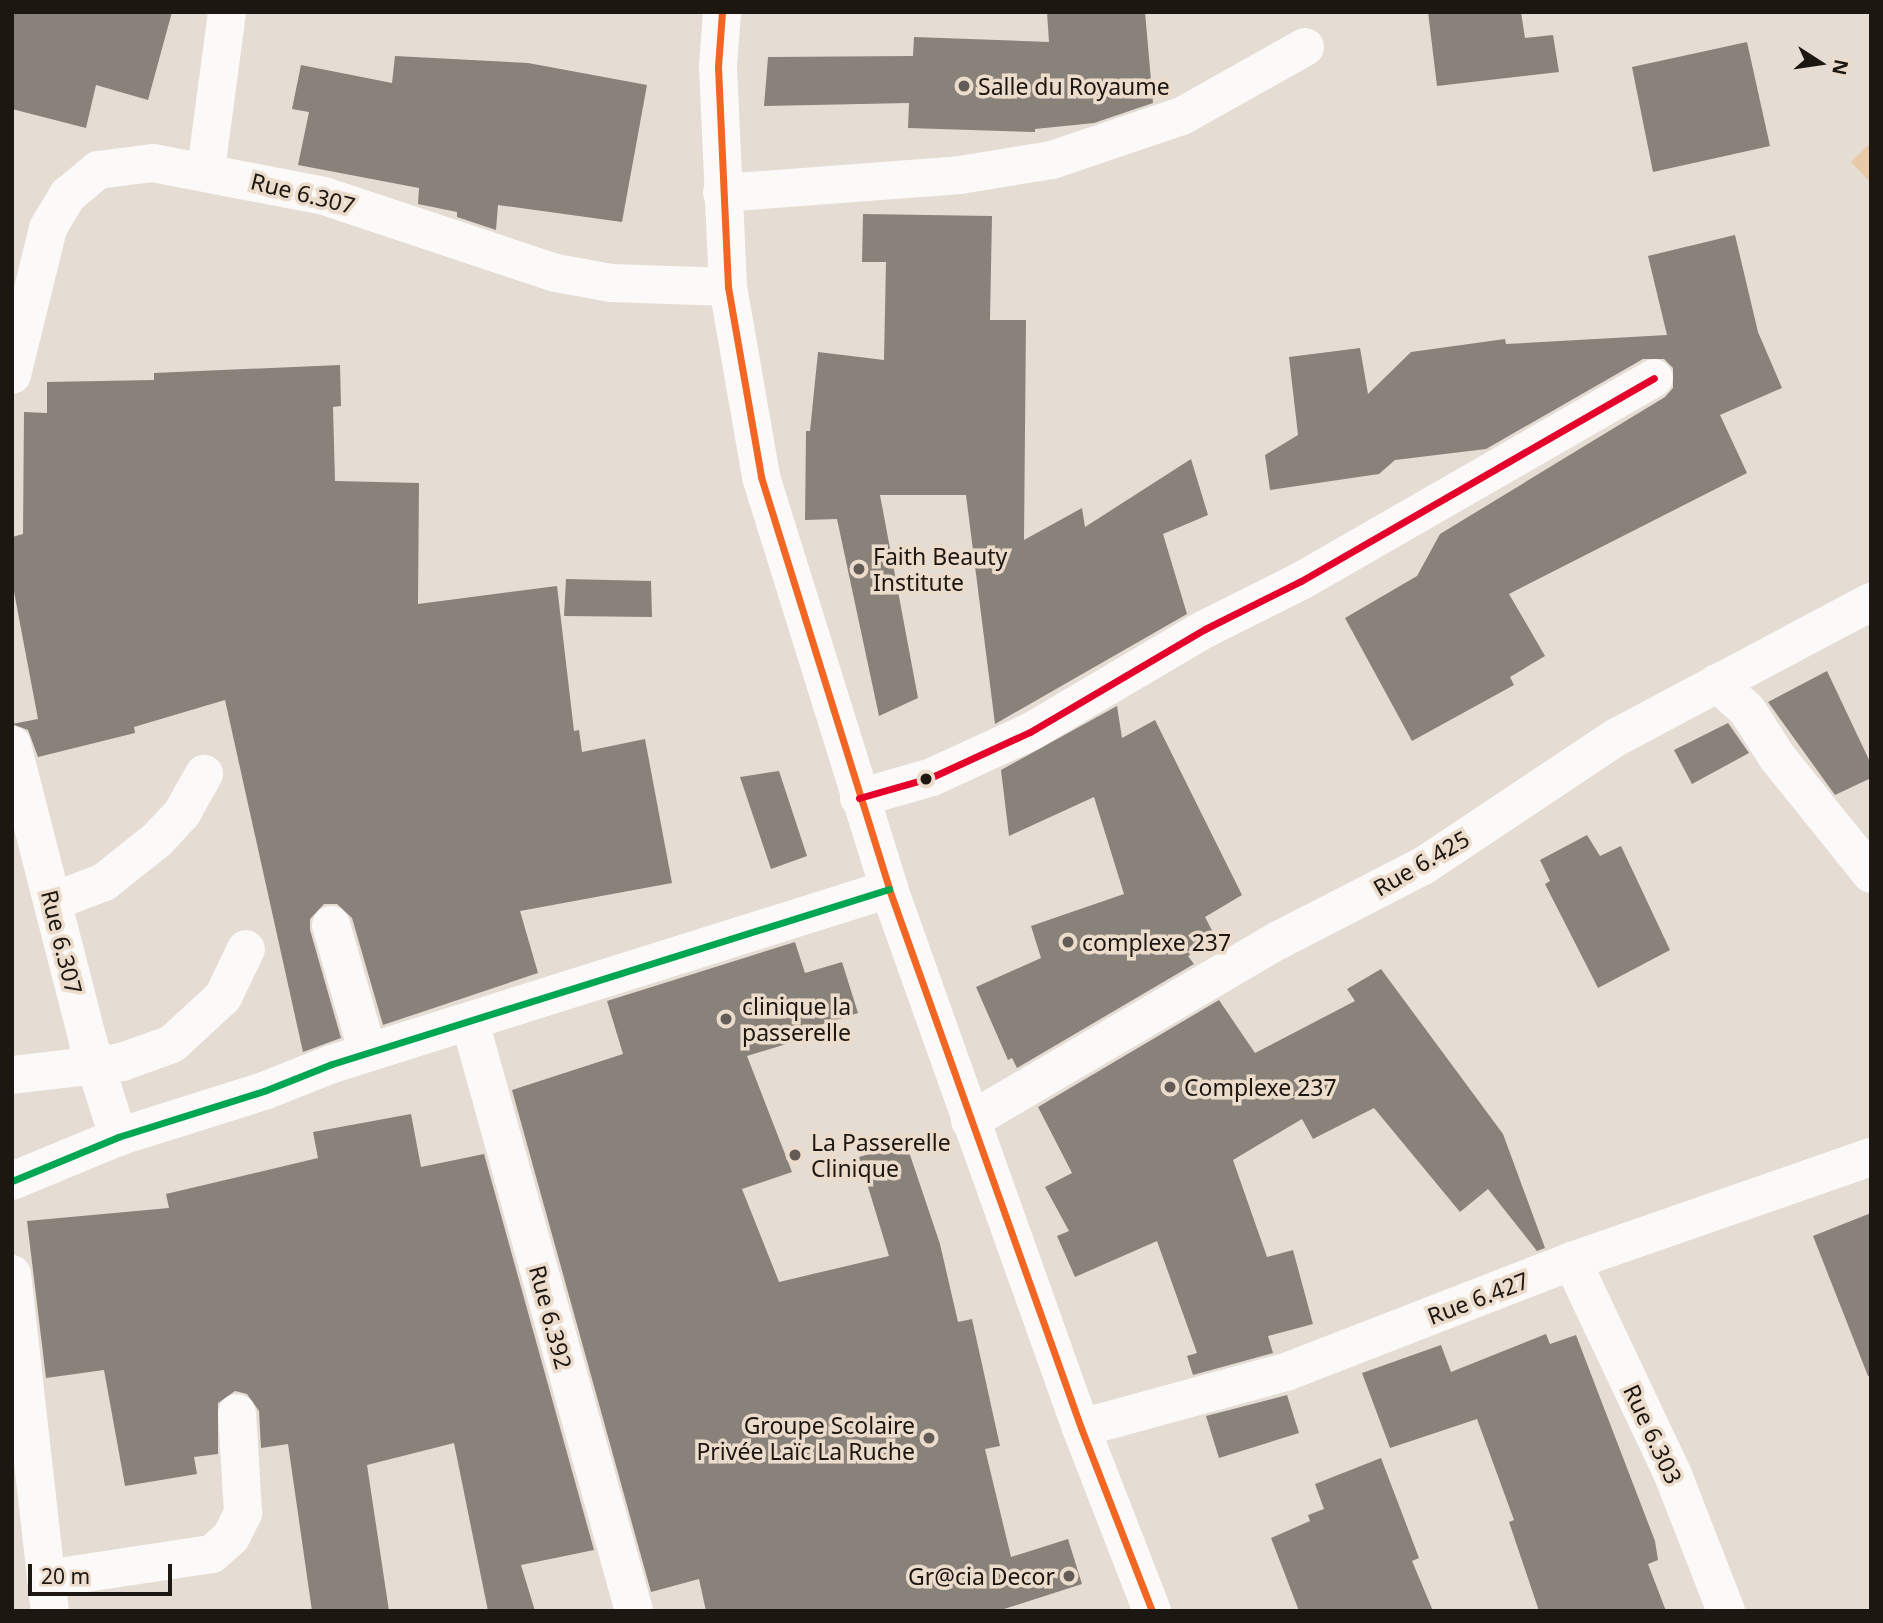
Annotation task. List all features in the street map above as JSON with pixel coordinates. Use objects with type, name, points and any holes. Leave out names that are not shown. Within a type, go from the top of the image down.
[{"type":"street","points":[[206,170],[227,12]]},
{"type":"street","points":[[722,12],[718,67],[728,287],[761,477],[889,889],[1081,1428],[1152,1611]]},
{"type":"street","points":[[722,192],[960,174],[1052,160],[1182,116],[1305,47]]},
{"type":"street","name":"Rue 6.307","points":[[12,375],[48,228],[68,195],[98,170],[153,163],[206,170],[405,219],[556,273],[611,283],[728,287]]},
{"type":"street","points":[[859,798],[932,777],[1030,732],[1205,629],[1301,581],[1654,378]]},
{"type":"street","name":"Rue 6.425","points":[[970,1121],[1279,940],[1423,866],[1615,738],[1871,602]]},
{"type":"street","points":[[1717,682],[1747,710],[1777,757],[1871,874]]},
{"type":"street","name":"Rue 6.307","points":[[12,744],[95,1062],[118,1138]]},
{"type":"street","points":[[52,902],[104,882],[148,847],[182,813],[205,774]]},
{"type":"street","points":[[12,1181],[118,1138],[368,1053],[889,889]]},
{"type":"street","points":[[331,925],[368,1053]]},
{"type":"street","points":[[12,1075],[95,1062],[122,1062],[172,1044],[223,997],[246,949]]},
{"type":"street","name":"Rue 6.392","points":[[470,1022],[634,1611]]},
{"type":"street","name":"Rue 6.427","points":[[1081,1428],[1286,1372],[1572,1261],[1871,1157]]},
{"type":"street","name":"Rue 6.303","points":[[1572,1261],[1673,1475],[1726,1611]]},
{"type":"street","points":[[12,1274],[48,1595],[212,1554],[231,1537],[243,1513],[237,1412]]},
{"type":"shaded area","points":[[1871,142],[1871,183],[1851,162]]},
{"type":"building","points":[[12,12],[172,12],[148,100],[96,85],[86,128],[12,109]]},
{"type":"building","points":[[1047,12],[1145,12],[1153,103],[1094,123],[1035,129],[1035,132],[908,128],[909,103],[764,106],[768,57],[913,56],[914,37],[1049,42]]},
{"type":"building","points":[[1428,12],[1521,12],[1525,38],[1553,35],[1559,72],[1437,86]]},
{"type":"building","points":[[1747,42],[1770,146],[1653,172],[1632,67]]},
{"type":"building","points":[[395,56],[528,63],[647,85],[622,222],[498,205],[496,230],[457,217],[457,212],[418,204],[419,188],[298,165],[309,112],[292,109],[301,65],[392,83]]},
{"type":"building","points":[[863,214],[992,216],[990,320],[1026,320],[1024,540],[1082,508],[1085,527],[1191,459],[1208,515],[1163,534],[1187,614],[995,724],[966,495],[880,495],[918,698],[879,716],[837,519],[805,520],[806,431],[810,431],[818,352],[884,360],[886,262],[862,262]]},
{"type":"building","points":[[1735,235],[1758,332],[1782,388],[1720,415],[1747,473],[1509,594],[1545,656],[1510,677],[1514,685],[1412,741],[1345,618],[1417,576],[1440,534],[1665,397],[1673,388],[1673,368],[1664,359],[1643,359],[1486,449],[1395,460],[1379,474],[1270,490],[1265,455],[1298,435],[1289,357],[1360,348],[1368,394],[1411,352],[1505,339],[1506,344],[1667,335],[1648,256]]},
{"type":"building","points":[[340,365],[341,406],[333,407],[335,481],[419,483],[418,604],[557,586],[574,731],[579,730],[582,752],[645,739],[672,883],[520,911],[538,973],[383,1025],[352,918],[337,904],[324,904],[310,919],[310,930],[341,1038],[303,1052],[225,700],[134,727],[135,733],[38,757],[28,730],[12,724],[38,719],[12,581],[12,537],[23,534],[24,412],[47,413],[47,382],[154,380],[154,373]]},
{"type":"building","points":[[566,579],[651,581],[652,617],[564,616]]},
{"type":"building","points":[[1827,671],[1871,764],[1871,778],[1835,795],[1768,702]]},
{"type":"building","points":[[1117,706],[1122,738],[1155,720],[1242,895],[1205,917],[1217,940],[1188,956],[1194,964],[1017,1068],[1012,1058],[1008,1060],[976,987],[1041,958],[1031,926],[1124,894],[1094,797],[1009,836],[1001,770]]},
{"type":"building","points":[[1728,723],[1749,753],[1692,784],[1674,750]]},
{"type":"building","points":[[779,771],[807,856],[771,869],[740,777]]},
{"type":"building","points":[[1587,835],[1600,856],[1621,846],[1670,950],[1598,988],[1545,884],[1550,881],[1540,860]]},
{"type":"building","points":[[795,942],[805,973],[842,962],[858,1013],[820,1025],[822,1033],[747,1056],[792,1172],[742,1189],[779,1282],[889,1256],[859,1157],[906,1143],[940,1244],[958,1322],[972,1319],[1000,1446],[985,1449],[1011,1557],[1068,1539],[1082,1584],[998,1611],[706,1611],[699,1579],[651,1592],[512,1090],[623,1054],[607,1001]]},
{"type":"building","points":[[1381,969],[1503,1134],[1545,1248],[1537,1251],[1488,1189],[1460,1212],[1374,1108],[1313,1139],[1302,1119],[1233,1160],[1267,1257],[1293,1250],[1313,1324],[1268,1336],[1273,1353],[1193,1375],[1187,1356],[1197,1353],[1157,1241],[1075,1277],[1057,1236],[1069,1231],[1045,1187],[1072,1173],[1038,1107],[1219,1000],[1255,1053],[1355,1001],[1347,989]]},
{"type":"building","points":[[411,1114],[421,1167],[484,1154],[594,1550],[521,1565],[535,1611],[488,1611],[454,1443],[367,1465],[389,1611],[312,1611],[288,1444],[261,1448],[259,1411],[247,1394],[235,1391],[218,1403],[218,1454],[194,1457],[197,1474],[125,1486],[104,1370],[46,1378],[27,1221],[169,1208],[166,1194],[318,1158],[313,1132]]},
{"type":"building","points":[[1871,1213],[1871,1376],[1868,1376],[1813,1236]]},
{"type":"building","points":[[1546,1334],[1550,1344],[1576,1335],[1655,1541],[1658,1560],[1648,1564],[1666,1611],[1539,1611],[1509,1522],[1514,1520],[1477,1419],[1390,1448],[1362,1373],[1441,1345],[1451,1372]]},
{"type":"building","points":[[1287,1395],[1299,1433],[1219,1458],[1206,1416]]},
{"type":"building","points":[[1381,1458],[1419,1558],[1412,1561],[1433,1611],[1299,1611],[1271,1538],[1310,1521],[1308,1515],[1324,1509],[1315,1484]]},
{"type":"transit line","points":[[722,12],[718,67],[728,287],[761,477],[889,889],[1081,1428],[1152,1611]]},
{"type":"transit line","points":[[859,798],[932,777],[1030,732],[1205,629],[1301,581],[1654,378]]},
{"type":"transit line","points":[[12,1181],[118,1137],[264,1091],[332,1064],[889,889]]},
{"type":"place","name":"Salle du Royaume","points":[[964,86]]},
{"type":"place","name":"Faith Beauty Institute","points":[[859,569]]},
{"type":"place","name":"complexe 237","points":[[1068,942]]},
{"type":"place","name":"clinique la passerelle","points":[[726,1019]]},
{"type":"place","name":"Complexe 237","points":[[1170,1087]]},
{"type":"place","name":"La Passerelle Clinique","points":[[795,1155]]},
{"type":"place","name":"Groupe Scolaire Privée Laïc La Ruche","points":[[929,1438]]},
{"type":"place","name":"Gr@cia Decor","points":[[1069,1576]]}]
